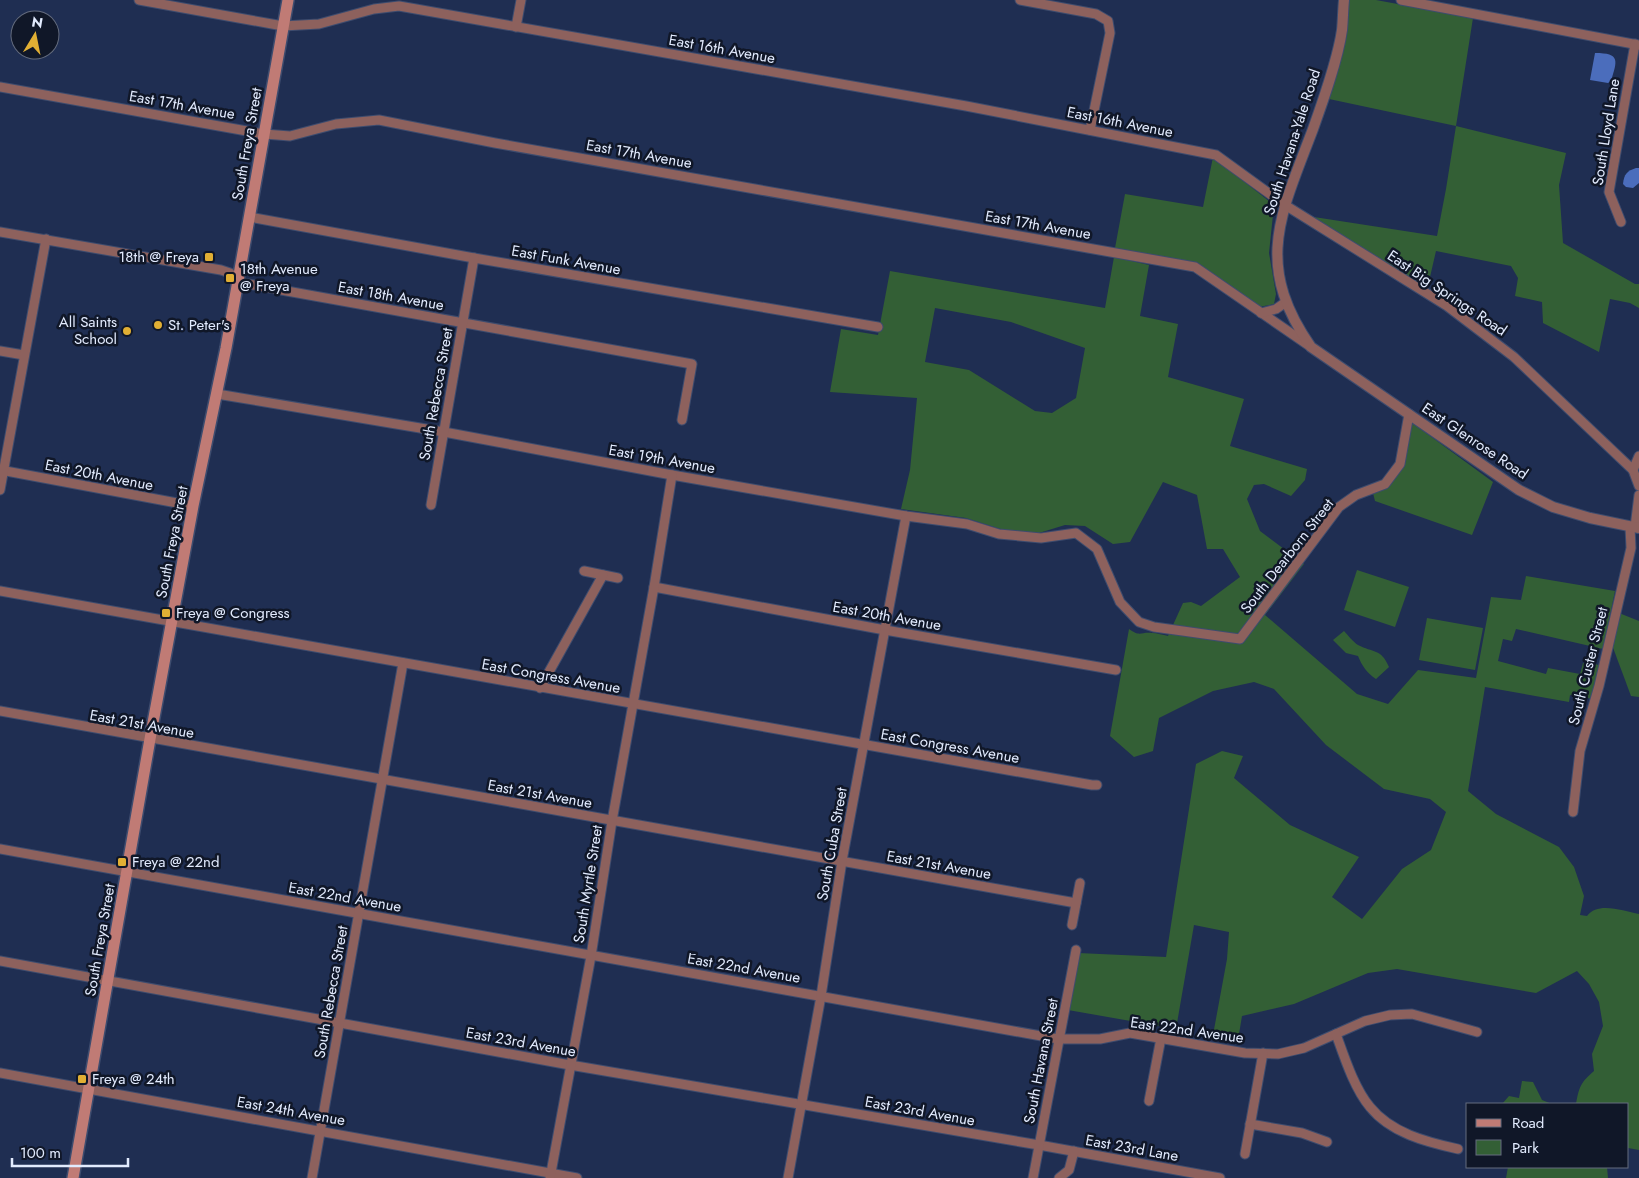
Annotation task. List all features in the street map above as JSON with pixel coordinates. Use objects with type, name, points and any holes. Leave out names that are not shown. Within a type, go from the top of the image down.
[{"type":"main road","name":"South Freya Street","points":[[73,1178],[150,739],[193,506],[217,394],[288,0]]},
{"type":"street","name":"East 16th Avenue","points":[[139,0],[283,26],[318,24],[374,9],[399,6],[848,85],[1216,155],[1285,205]]},
{"type":"street","points":[[516,27],[520,0]]},
{"type":"street","points":[[1020,0],[1096,14],[1108,21],[1110,32],[1090,130]]},
{"type":"street","name":"South Havana-Yale Road","points":[[1312,347],[1300,332],[1286,302],[1280,281],[1278,240],[1285,205],[1298,164],[1313,128],[1333,64],[1342,31],[1344,0]]},
{"type":"street","points":[[1401,0],[1637,45]]},
{"type":"street","name":"South Lloyd Lane","points":[[1621,222],[1609,192],[1637,45]]},
{"type":"street","name":"East 17th Avenue","points":[[0,87],[264,134],[290,136],[336,124],[379,120],[1195,268],[1312,347]]},
{"type":"street","name":"East Big Springs Road","points":[[1285,205],[1447,306],[1507,351],[1633,470],[1639,486]]},
{"type":"street","name":"East Funk Avenue","points":[[250,217],[474,258],[878,327]]},
{"type":"street","name":"East 18th Avenue","points":[[0,232],[221,270],[230,273],[237,282],[692,364],[682,420]]},
{"type":"street","points":[[0,490],[2,470],[46,239]]},
{"type":"street","name":"South Rebecca Street","points":[[431,505],[474,258]]},
{"type":"street","points":[[1260,313],[1276,309],[1286,302]]},
{"type":"street","name":"East Glenrose Road","points":[[1312,347],[1520,490],[1553,507],[1590,518],[1635,527]]},
{"type":"street","points":[[0,350],[24,355]]},
{"type":"street","name":"East 19th Avenue","points":[[217,394],[444,432],[672,475],[906,516],[967,524],[999,534],[1042,538],[1076,533],[1097,549]]},
{"type":"street","name":"South Dearborn Street","points":[[1097,549],[1120,602],[1139,622],[1154,627],[1240,639],[1339,507],[1356,495],[1385,484],[1400,464],[1409,414]]},
{"type":"street","points":[[1633,470],[1639,456]]},
{"type":"street","name":"East 20th Avenue","points":[[2,470],[193,506]]},
{"type":"street","name":"South Myrtle Street","points":[[551,1176],[591,956],[612,821],[672,475]]},
{"type":"street","points":[[1635,527],[1639,495]]},
{"type":"street","name":"South Cuba Street","points":[[788,1178],[821,996],[842,861],[906,516]]},
{"type":"street","name":"South Custer Street","points":[[1573,812],[1580,751],[1599,686],[1635,527]]},
{"type":"street","points":[[584,571],[618,578]]},
{"type":"street","points":[[540,688],[603,575]]},
{"type":"street","name":"East 20th Avenue","points":[[654,587],[1116,670]]},
{"type":"street","name":"East Congress Avenue","points":[[0,591],[1092,786],[1097,785]]},
{"type":"street","name":"South Rebecca Street","points":[[312,1178],[338,1022],[403,663]]},
{"type":"street","name":"East 21st Avenue","points":[[0,712],[1076,903]]},
{"type":"street","name":"East 22nd Avenue","points":[[0,849],[1058,1039],[1100,1039],[1130,1033],[1245,1053],[1278,1054],[1304,1048],[1365,1020],[1404,1014],[1420,1016],[1477,1032]]},
{"type":"street","points":[[1072,926],[1080,883]]},
{"type":"street","name":"South Havana Street","points":[[1033,1178],[1076,950]]},
{"type":"street","name":"East 23rd Avenue","points":[[0,961],[570,1065],[1039,1145]]},
{"type":"street","points":[[1336,1034],[1352,1075],[1369,1106],[1387,1123],[1413,1137],[1458,1149]]},
{"type":"street","points":[[1149,1101],[1161,1038]]},
{"type":"street","points":[[1245,1154],[1263,1053]]},
{"type":"street","name":"East 24th Avenue","points":[[0,1073],[320,1130],[551,1176],[577,1178]]},
{"type":"street","points":[[1250,1124],[1302,1133],[1327,1142]]},
{"type":"street","name":"East 23rd Lane","points":[[1039,1145],[1220,1178]]},
{"type":"street","points":[[1059,1178],[1068,1170],[1074,1151]]},
{"type":"green space","points":[[1350,0],[1376,0],[1473,18],[1456,126],[1329,99],[1341,57],[1348,2]]},
{"type":"green space","points":[[1456,126],[1566,153],[1559,185],[1563,243],[1635,284],[1639,284],[1639,308],[1630,303],[1610,299],[1599,352],[1543,323],[1542,302],[1515,296],[1518,278],[1511,266],[1436,251],[1427,290],[1314,217],[1437,236]]},
{"type":"green space","points":[[1213,157],[1274,205],[1269,253],[1276,294],[1274,304],[1259,307],[1194,262],[1115,248],[1125,194],[1203,207]]},
{"type":"green space","points":[[1114,257],[1149,265],[1140,316],[1178,324],[1168,377],[1244,399],[1230,446],[1307,469],[1305,480],[1291,496],[1264,484],[1254,485],[1247,499],[1260,531],[1304,564],[1265,615],[1357,694],[1388,704],[1418,670],[1476,678],[1491,597],[1521,600],[1526,576],[1615,591],[1603,649],[1516,629],[1512,641],[1503,639],[1498,661],[1546,674],[1548,668],[1580,674],[1583,663],[1600,665],[1593,699],[1570,695],[1569,702],[1485,687],[1468,791],[1496,814],[1559,847],[1574,867],[1584,896],[1580,915],[1587,916],[1592,911],[1604,908],[1639,914],[1639,1150],[1629,1148],[1629,1103],[1576,1103],[1581,1085],[1594,1071],[1592,1054],[1603,1026],[1599,1002],[1589,984],[1577,971],[1536,993],[1397,969],[1368,973],[1294,1004],[1242,1016],[1238,1040],[1213,1035],[1227,959],[1229,932],[1194,925],[1176,1029],[1068,1010],[1078,953],[1166,957],[1196,764],[1222,751],[1243,756],[1234,778],[1290,825],[1359,857],[1332,897],[1362,919],[1402,869],[1431,850],[1446,812],[1430,799],[1384,789],[1326,745],[1274,689],[1254,682],[1213,691],[1159,718],[1153,751],[1134,757],[1110,736],[1129,629],[1138,634],[1154,633],[1168,636],[1183,603],[1191,602],[1201,606],[1240,577],[1223,549],[1207,549],[1197,495],[1163,482],[1130,542],[1113,544],[1085,526],[1065,525],[1039,533],[1010,532],[966,518],[901,509],[910,470],[917,398],[830,392],[841,329],[878,335],[890,271],[1105,308]],"holes":[[[935,308],[1011,322],[1085,348],[1076,398],[1052,413],[1035,411],[969,370],[925,362]]]},
{"type":"green space","points":[[1411,422],[1493,482],[1472,535],[1375,501],[1373,493],[1384,487],[1398,473],[1405,454]]},
{"type":"green space","points":[[1357,570],[1409,587],[1395,627],[1344,610]]},
{"type":"green space","points":[[1619,613],[1639,621],[1639,697],[1631,696],[1612,645]]},
{"type":"green space","points":[[1427,618],[1483,628],[1475,670],[1419,660]]},
{"type":"green space","points":[[1344,631],[1356,644],[1380,654],[1386,661],[1389,667],[1376,679],[1365,669],[1358,656],[1346,653],[1333,640]]},
{"type":"green space","points":[[1522,1081],[1533,1082],[1542,1100],[1550,1103],[1503,1103],[1509,1096],[1519,1098]]},
{"type":"green space","points":[[1508,1168],[1607,1168],[1608,1178],[1506,1178]]},
{"type":"water","points":[[1595,53],[1609,55],[1615,60],[1611,81],[1608,83],[1590,80]]},
{"type":"water","points":[[1639,168],[1639,183],[1633,188],[1626,187],[1623,184],[1625,175]]},
{"type":"place","name":"18th @ Freya","points":[[209,257]]},
{"type":"place","name":"18th Avenue @ Freya","points":[[230,278]]},
{"type":"place","name":"St. Peter's","points":[[158,325]]},
{"type":"place","name":"All Saints School","points":[[127,331]]},
{"type":"place","name":"Freya @ Congress","points":[[166,613]]},
{"type":"place","name":"Freya @ 22nd","points":[[122,862]]},
{"type":"place","name":"Freya @ 24th","points":[[82,1079]]}]
